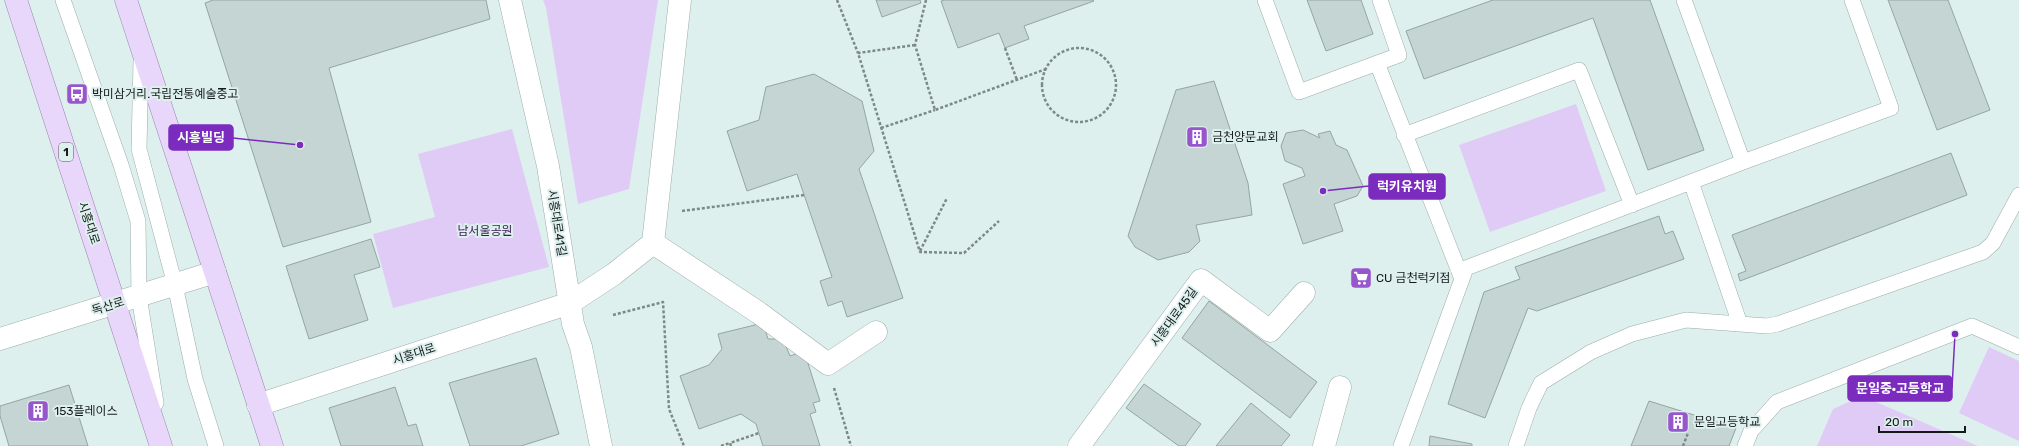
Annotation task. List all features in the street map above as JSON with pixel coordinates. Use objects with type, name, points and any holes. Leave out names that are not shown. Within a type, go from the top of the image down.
[{"type":"main road","name":"시흥대로","points":[[16,0],[161,446]]},
{"type":"main road","points":[[126,0],[272,446]]},
{"type":"street","name":"시흥대로41길","points":[[510,0],[548,166],[573,324],[581,347],[600,446]]},
{"type":"street","points":[[680,0],[653,243],[759,313],[828,364],[876,332]]},
{"type":"street","name":"시흥대로","points":[[258,405],[570,304],[614,274],[653,243]]},
{"type":"street","name":"독산로","points":[[0,339],[215,272]]},
{"type":"street","name":"시흥대로45길","points":[[1079,446],[1201,280],[1270,331],[1304,293]]},
{"type":"street","points":[[1324,446],[1340,387]]},
{"type":"lane","points":[[63,0],[121,165],[138,221],[138,296],[153,387],[165,446]]},
{"type":"lane","points":[[1265,0],[1299,92],[1399,55],[1380,0]]},
{"type":"lane","points":[[1684,0],[1743,162]]},
{"type":"lane","points":[[1400,446],[1466,268],[1743,162],[1891,108],[1852,0]]},
{"type":"lane","points":[[142,47],[139,149],[175,285],[195,379],[216,446]]},
{"type":"lane","points":[[1377,64],[1462,279]]},
{"type":"lane","points":[[1404,135],[1579,70],[1632,205]]},
{"type":"lane","points":[[1691,182],[1740,324]]},
{"type":"lane","points":[[1516,446],[1529,408],[1541,382],[1591,352],[1632,334],[1686,320],[1767,326],[1778,324],[1983,252],[1993,243],[2019,195]]},
{"type":"lane","points":[[1746,446],[1751,431],[1777,402],[1972,326],[2019,347]]},
{"type":"path","points":[[837,0],[858,53],[920,252]]},
{"type":"path","points":[[926,0],[915,45],[935,110]]},
{"type":"path","points":[[858,53],[915,45]]},
{"type":"path","points":[[1005,48],[1017,80]]},
{"type":"path","points":[[882,128],[1046,69],[1053,59],[1063,52],[1075,49],[1087,49],[1098,54],[1107,62],[1114,72],[1115,90],[1110,106],[1101,115],[1090,120],[1078,122],[1066,120],[1055,114],[1047,105],[1043,93],[1042,81],[1046,69]]},
{"type":"path","points":[[656,215],[804,195]]},
{"type":"path","points":[[920,252],[947,198]]},
{"type":"path","points":[[920,252],[964,253],[999,220]]},
{"type":"path","points":[[613,315],[663,302],[669,409],[684,446]]},
{"type":"path","points":[[828,364],[851,446]]},
{"type":"path","points":[[721,446],[731,445],[759,433]]},
{"type":"path","points":[[1683,446],[1688,433]]},
{"type":"green space","points":[[543,0],[658,0],[629,189],[578,204],[546,8]]},
{"type":"green space","points":[[1576,104],[1606,191],[1490,232],[1459,145]]},
{"type":"green space","name":"남서울공원","points":[[512,129],[549,267],[393,308],[373,234],[435,217],[418,154]]},
{"type":"green space","points":[[1989,347],[2019,361],[2019,441],[1959,413]]},
{"type":"green space","points":[[1862,396],[1978,446],[1817,446],[1833,409]]},
{"type":"building","points":[[213,0],[486,0],[490,19],[329,68],[371,222],[283,247],[205,3]]},
{"type":"building","points":[[876,0],[920,0],[921,3],[882,17]]},
{"type":"building","points":[[1307,0],[1361,0],[1373,34],[1326,51]]},
{"type":"building","points":[[1493,0],[1650,0],[1704,150],[1648,170],[1593,18],[1424,79],[1406,31]]},
{"type":"building","points":[[1888,0],[1948,0],[1990,110],[1937,130]]},
{"type":"building","points":[[941,1],[1094,1],[1024,26],[1029,39],[1005,48],[999,33],[958,48]]},
{"type":"building","points":[[814,74],[862,101],[874,151],[859,169],[903,298],[847,317],[842,301],[828,306],[820,281],[832,277],[797,174],[747,191],[727,131],[759,120],[766,87]]},
{"type":"building","name":"금천양문교회","points":[[1214,81],[1248,183],[1252,215],[1196,225],[1200,241],[1189,252],[1158,260],[1135,247],[1128,236],[1176,90]]},
{"type":"building","points":[[1303,130],[1320,138],[1318,134],[1330,131],[1336,145],[1347,150],[1363,186],[1357,196],[1334,204],[1343,231],[1303,244],[1283,184],[1305,176],[1302,168],[1285,161],[1281,146],[1286,133]]},
{"type":"building","points":[[1951,153],[1967,195],[1740,281],[1738,274],[1746,271],[1732,235]]},
{"type":"building","points":[[1659,216],[1665,234],[1673,231],[1684,259],[1537,311],[1528,308],[1485,418],[1448,404],[1484,292],[1520,279],[1515,267]]},
{"type":"building","points":[[371,239],[380,267],[354,275],[368,320],[309,339],[286,266]]},
{"type":"building","points":[[1209,301],[1317,382],[1290,418],[1182,338]]},
{"type":"building","points":[[763,323],[768,339],[776,339],[785,344],[790,356],[804,351],[820,401],[813,403],[816,412],[810,414],[820,446],[763,446],[756,424],[741,414],[699,429],[680,376],[709,365],[722,349],[718,334]]},
{"type":"building","points":[[536,358],[559,434],[521,446],[470,446],[449,383]]},
{"type":"building","points":[[1144,384],[1201,424],[1185,446],[1179,446],[1126,408]]},
{"type":"building","name":"153플레이스","points":[[69,385],[88,446],[9,446],[0,416],[0,406]]},
{"type":"building","points":[[395,387],[408,426],[416,424],[423,446],[341,446],[329,408]]},
{"type":"building","name":"문일고등학교","points":[[1649,401],[1736,428],[1729,446],[1631,446]]},
{"type":"building","points":[[1251,403],[1290,435],[1281,446],[1216,446]]},
{"type":"building","points":[[1430,436],[1472,444],[1472,446],[1429,446]]},
{"type":"place","name":"박미삼거리.국립전통예술중고","points":[[77,94]]},
{"type":"place","name":"금천양문교회","points":[[1197,137]]},
{"type":"place","name":"시흥빌딩","points":[[300,145]]},
{"type":"place","name":"럭키유치원","points":[[1323,191]]},
{"type":"place","name":"CU 금천럭키점","points":[[1361,278]]},
{"type":"place","name":"문일중·고등학교","points":[[1955,334]]},
{"type":"place","name":"153플레이스","points":[[38,411]]},
{"type":"place","name":"문일고등학교","points":[[1678,422]]}]
